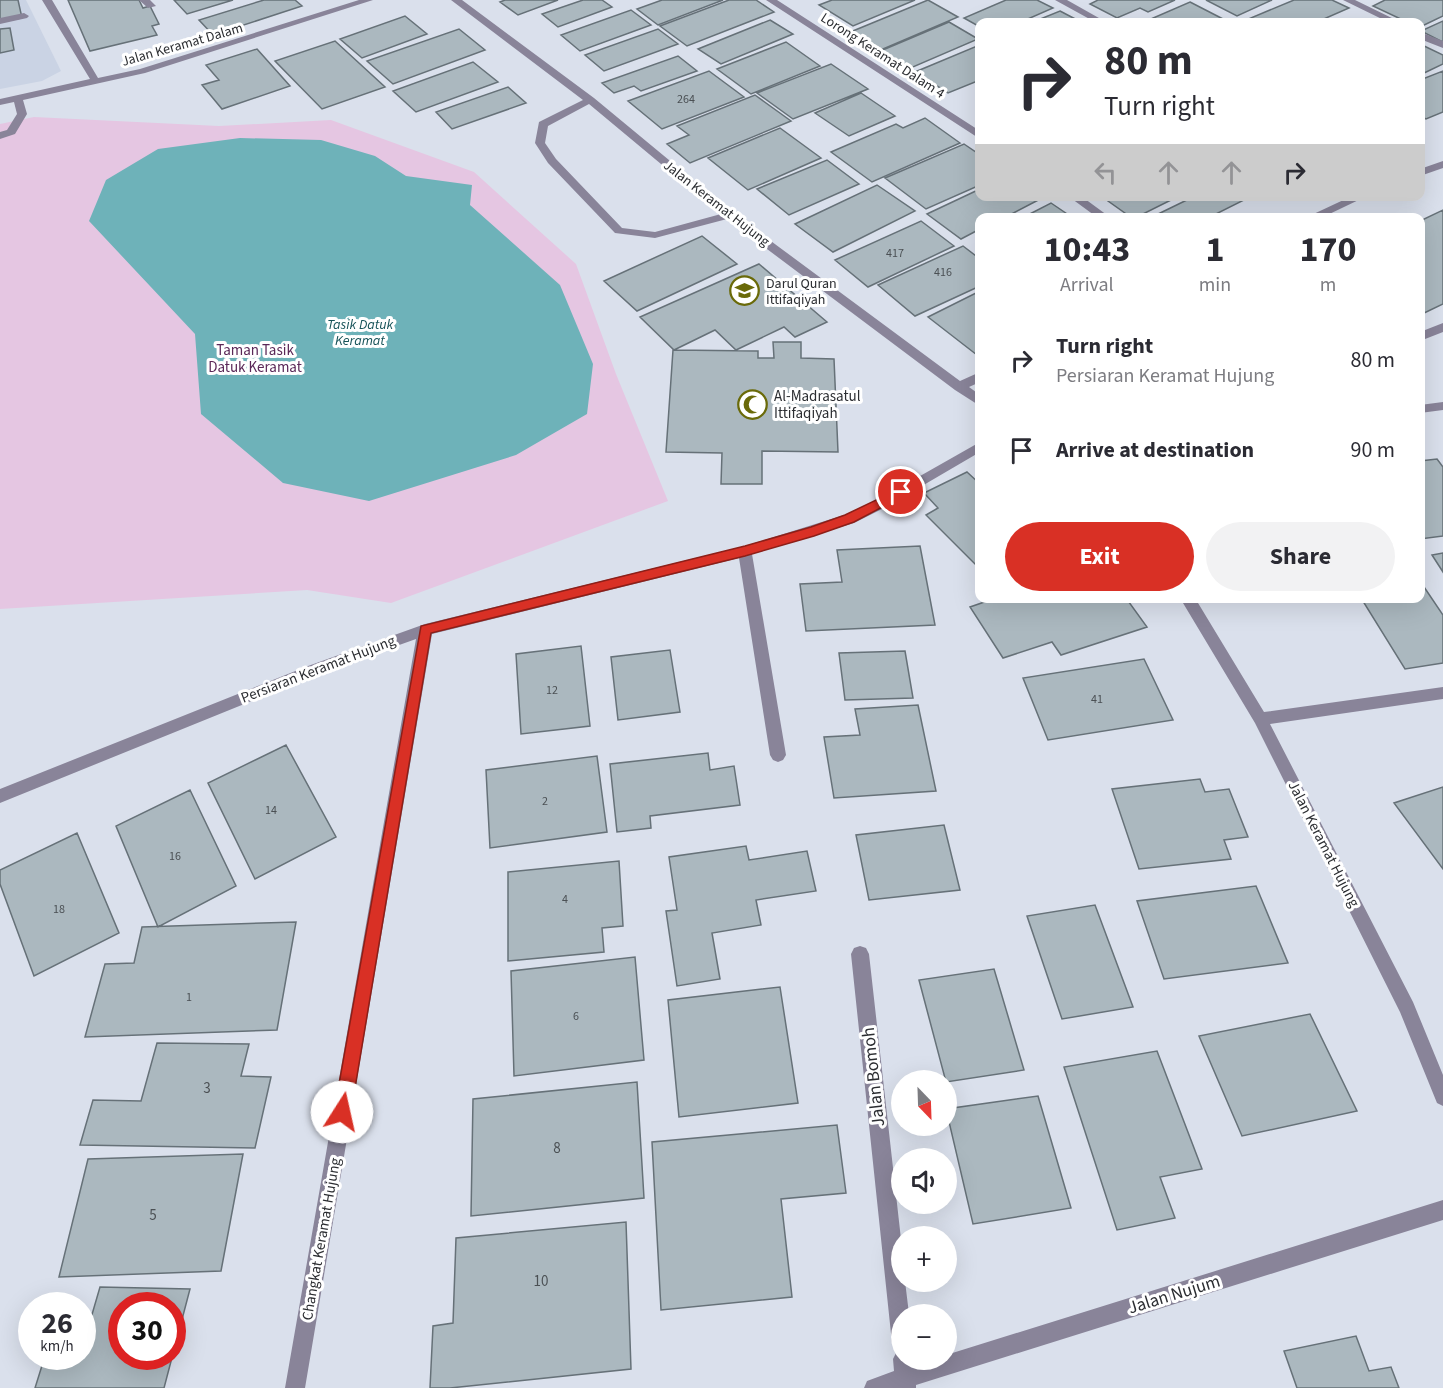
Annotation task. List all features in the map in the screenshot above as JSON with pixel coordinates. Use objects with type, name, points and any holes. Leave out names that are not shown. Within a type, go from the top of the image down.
[{"type":"street","points":[[47,0],[96,82]]},
{"type":"street","name":"Jalan Keramat Dalam","points":[[0,102],[96,82],[179,60],[368,0]]},
{"type":"street","name":"Jalan Keramat Hujung","points":[[456,0],[590,100],[729,214],[975,398]]},
{"type":"street","name":"Lorong Keramat Dalam 4","points":[[771,0],[975,133]]},
{"type":"street","points":[[1060,0],[1094,18]]},
{"type":"street","points":[[1348,0],[1386,18]]},
{"type":"street","points":[[0,21],[24,16]]},
{"type":"street","points":[[1425,36],[1443,45]]},
{"type":"street","points":[[0,136],[11,132],[22,114],[18,99]]},
{"type":"street","points":[[590,100],[543,124],[540,142],[552,161],[620,231],[655,235],[729,214]]},
{"type":"street","points":[[1425,171],[1443,164]]},
{"type":"street","points":[[1080,201],[1098,213]]},
{"type":"street","points":[[1322,213],[1350,201]]},
{"type":"street","points":[[1425,335],[1443,327]]},
{"type":"street","points":[[959,387],[975,379]]},
{"type":"street","points":[[1425,408],[1443,406]]},
{"type":"street","name":"Persiaran Keramat Hujung","points":[[0,796],[302,674],[425,630],[745,551],[849,519],[881,504],[975,449]]},
{"type":"street","points":[[745,551],[778,755]]},
{"type":"street","name":"Jalan Keramat Hujung","points":[[1190,603],[1260,719],[1407,1008],[1443,1097]]},
{"type":"street","name":"Changkat Keramat Hujung","points":[[295,1388],[425,630]]},
{"type":"street","points":[[1260,719],[1443,693]]},
{"type":"street","name":"Jalan Bomoh","points":[[860,954],[898,1304]]},
{"type":"street","name":"Jalan Nujum","points":[[905,1375],[1443,1210]]},
{"type":"street","points":[[874,1388],[905,1375]]},
{"type":"shaded area","points":[[0,0],[26,0],[61,71],[42,81],[0,89]]},
{"type":"green space","name":"Taman Tasik Datuk Keramat","points":[[34,117],[219,126],[331,120],[474,172],[576,264],[616,374],[668,501],[391,603],[307,590],[0,609],[0,124]]},
{"type":"water","name":"Tasik Datuk Keramat","points":[[240,138],[321,140],[375,156],[406,176],[472,185],[470,205],[560,285],[593,364],[587,414],[516,455],[369,501],[283,483],[201,414],[195,334],[89,221],[106,180],[158,149]]},
{"type":"building","points":[[0,0],[18,0],[22,18],[0,22]]},
{"type":"building","points":[[68,0],[139,0],[143,8],[150,6],[159,24],[152,26],[157,35],[90,51]]},
{"type":"building","points":[[174,0],[233,0],[187,14]]},
{"type":"building","points":[[264,0],[295,0],[302,6],[213,35],[199,20]]},
{"type":"building","points":[[505,0],[558,0],[518,15],[500,2]]},
{"type":"building","points":[[583,0],[602,0],[612,7],[558,27],[542,14]]},
{"type":"building","points":[[662,0],[723,0],[658,25],[637,9]]},
{"type":"building","points":[[729,0],[756,0],[774,12],[687,46],[660,26]]},
{"type":"building","points":[[832,0],[915,0],[853,26],[819,5]]},
{"type":"building","points":[[928,0],[958,17],[876,52],[848,33]]},
{"type":"building","points":[[1006,0],[1037,0],[1053,8],[1030,18],[975,18],[975,24],[964,18]]},
{"type":"building","points":[[1098,0],[1175,0],[1148,12],[1140,8],[1117,18],[1090,4]]},
{"type":"building","points":[[1206,0],[1272,0],[1237,16]]},
{"type":"building","points":[[1294,0],[1332,0],[1349,8],[1326,18],[1251,18]]},
{"type":"building","points":[[1385,0],[1443,0],[1443,16],[1425,25],[1425,18],[1398,18],[1373,6]]},
{"type":"building","points":[[1190,2],[1221,18],[1153,18]]},
{"type":"building","points":[[631,10],[651,25],[580,51],[561,35]]},
{"type":"building","points":[[1060,11],[1073,18],[1043,18]]},
{"type":"building","points":[[405,16],[427,34],[362,58],[340,39]]},
{"type":"building","points":[[770,20],[793,34],[721,64],[698,49]]},
{"type":"building","points":[[1443,21],[1443,42],[1425,33],[1425,29]]},
{"type":"building","points":[[949,22],[975,37],[975,40],[906,70],[878,52]]},
{"type":"building","points":[[10,28],[14,50],[0,53],[0,29]]},
{"type":"building","points":[[459,29],[485,50],[393,84],[367,61]]},
{"type":"building","points":[[658,29],[678,44],[604,71],[585,55]]},
{"type":"building","points":[[335,41],[385,87],[322,109],[275,61]]},
{"type":"building","points":[[786,42],[820,66],[751,94],[717,69]]},
{"type":"building","points":[[1425,46],[1443,55],[1443,64],[1425,73]]},
{"type":"building","points":[[975,47],[975,82],[948,93],[915,72]]},
{"type":"building","points":[[257,49],[290,86],[222,109],[202,85],[219,80],[206,65]]},
{"type":"building","points":[[678,56],[697,71],[641,91],[634,86],[614,93],[602,83]]},
{"type":"building","points":[[473,62],[498,82],[416,112],[393,91]]},
{"type":"building","points":[[831,64],[868,89],[793,119],[757,93]]},
{"type":"building","points":[[709,71],[744,97],[662,129],[628,101]]},
{"type":"building","points":[[1443,71],[1443,112],[1426,119],[1425,118],[1425,78]]},
{"type":"building","points":[[508,87],[526,103],[452,129],[436,112]]},
{"type":"building","points":[[861,93],[895,116],[849,136],[815,113]]},
{"type":"building","points":[[755,95],[791,121],[690,163],[667,144],[689,135],[677,126]]},
{"type":"building","points":[[925,118],[960,143],[872,182],[831,152],[896,124],[903,128]]},
{"type":"building","points":[[780,128],[821,158],[748,190],[708,158]]},
{"type":"building","points":[[964,144],[975,152],[975,187],[926,209],[885,178]]},
{"type":"building","points":[[827,160],[859,184],[789,215],[757,189]]},
{"type":"building","points":[[877,185],[915,211],[833,252],[795,224]]},
{"type":"building","points":[[975,191],[975,201],[1036,201],[1014,213],[975,213],[975,232],[961,239],[927,214]]},
{"type":"building","points":[[1108,201],[1169,201],[1145,213],[1125,213]]},
{"type":"building","points":[[1185,201],[1242,201],[1218,213],[1160,213]]},
{"type":"building","points":[[1051,203],[1066,213],[1032,213]]},
{"type":"building","points":[[1443,210],[1443,304],[1425,313],[1425,219]]},
{"type":"building","points":[[921,221],[954,246],[868,287],[835,260]]},
{"type":"building","points":[[702,236],[737,264],[637,311],[604,281]]},
{"type":"building","points":[[963,246],[975,255],[975,288],[915,316],[878,285]]},
{"type":"building","name":"Darul Quran Ittifaqiyah","points":[[759,264],[827,322],[795,337],[784,327],[736,350],[715,330],[674,350],[640,317]]},
{"type":"building","points":[[975,294],[975,353],[928,317]]},
{"type":"building","name":"Al-Madrasatul Ittifaqiyah","points":[[773,342],[801,342],[801,358],[834,359],[838,452],[762,451],[762,484],[721,484],[722,453],[666,452],[673,350],[758,351],[758,358],[774,358]]},
{"type":"building","points":[[1437,459],[1443,467],[1443,536],[1425,538],[1425,460]]},
{"type":"building","points":[[967,472],[975,479],[975,564],[926,515],[938,508],[924,493]]},
{"type":"building","points":[[920,546],[935,625],[806,631],[800,584],[842,582],[837,550]]},
{"type":"building","points":[[1443,553],[1443,572],[1432,555]]},
{"type":"building","points":[[1425,588],[1443,615],[1443,663],[1405,669],[1364,603],[1425,603]]},
{"type":"building","points":[[982,603],[1130,603],[1147,627],[1061,655],[1052,642],[1003,658],[970,607]]},
{"type":"building","points":[[581,646],[590,726],[521,734],[516,654]]},
{"type":"building","points":[[670,650],[680,712],[618,720],[611,657]]},
{"type":"building","points":[[905,651],[913,698],[845,700],[839,653]]},
{"type":"building","points":[[1144,659],[1173,720],[1048,740],[1023,678]]},
{"type":"building","points":[[918,705],[936,791],[834,798],[824,737],[860,735],[855,709]]},
{"type":"building","points":[[286,745],[336,837],[255,879],[208,783]]},
{"type":"building","points":[[708,753],[710,770],[734,766],[740,805],[650,816],[651,828],[617,832],[610,764]]},
{"type":"building","points":[[597,756],[607,832],[490,848],[486,770]]},
{"type":"building","points":[[1200,779],[1205,792],[1229,789],[1248,837],[1224,840],[1231,859],[1139,869],[1112,789]]},
{"type":"building","points":[[1443,787],[1443,869],[1394,803]]},
{"type":"building","points":[[190,790],[236,886],[158,927],[116,826]]},
{"type":"building","points":[[944,825],[960,890],[869,900],[856,835]]},
{"type":"building","points":[[77,833],[119,933],[34,976],[0,884],[0,870]]},
{"type":"building","points":[[746,846],[749,860],[807,851],[816,891],[756,900],[761,925],[712,933],[720,979],[677,986],[666,911],[677,910],[669,857]]},
{"type":"building","points":[[619,861],[623,926],[602,928],[604,952],[508,961],[508,872]]},
{"type":"building","points":[[1256,886],[1288,963],[1164,979],[1137,901]]},
{"type":"building","points":[[1095,905],[1133,1007],[1062,1019],[1027,916]]},
{"type":"building","points":[[296,922],[277,1030],[85,1037],[105,964],[134,963],[142,927]]},
{"type":"building","points":[[635,957],[644,1060],[514,1076],[511,971]]},
{"type":"building","points":[[994,969],[1024,1070],[957,1080],[957,1070],[943,1070],[919,980]]},
{"type":"building","points":[[780,987],[798,1103],[679,1117],[668,1000]]},
{"type":"building","points":[[1310,1014],[1357,1111],[1242,1136],[1199,1036]]},
{"type":"building","points":[[157,1043],[249,1044],[241,1076],[271,1077],[255,1148],[80,1145],[93,1100],[141,1101]]},
{"type":"building","points":[[1157,1051],[1202,1169],[1160,1177],[1175,1218],[1117,1230],[1064,1067]]},
{"type":"building","points":[[637,1082],[644,1198],[471,1216],[473,1099]]},
{"type":"building","points":[[1038,1096],[1071,1208],[973,1224],[952,1136],[957,1136],[957,1107]]},
{"type":"building","points":[[837,1125],[846,1193],[781,1199],[792,1297],[661,1310],[652,1142]]},
{"type":"building","points":[[243,1154],[221,1271],[59,1277],[88,1159]]},
{"type":"building","points":[[626,1222],[631,1369],[450,1388],[430,1388],[433,1326],[453,1323],[456,1238]]},
{"type":"building","points":[[100,1287],[190,1289],[186,1304],[186,1292],[108,1292],[108,1370],[169,1370],[164,1388],[35,1388],[41,1370],[96,1370],[96,1301]]},
{"type":"building","points":[[1356,1336],[1369,1371],[1391,1367],[1399,1388],[1297,1388],[1284,1351]]},
{"type":"place","name":"Darul Quran Ittifaqiyah","points":[[745,291]]},
{"type":"place","name":"Al-Madrasatul Ittifaqiyah","points":[[753,405]]},
{"type":"route","points":[[342,1112],[425,630],[745,551],[814,531],[849,519],[901,492]]}]
